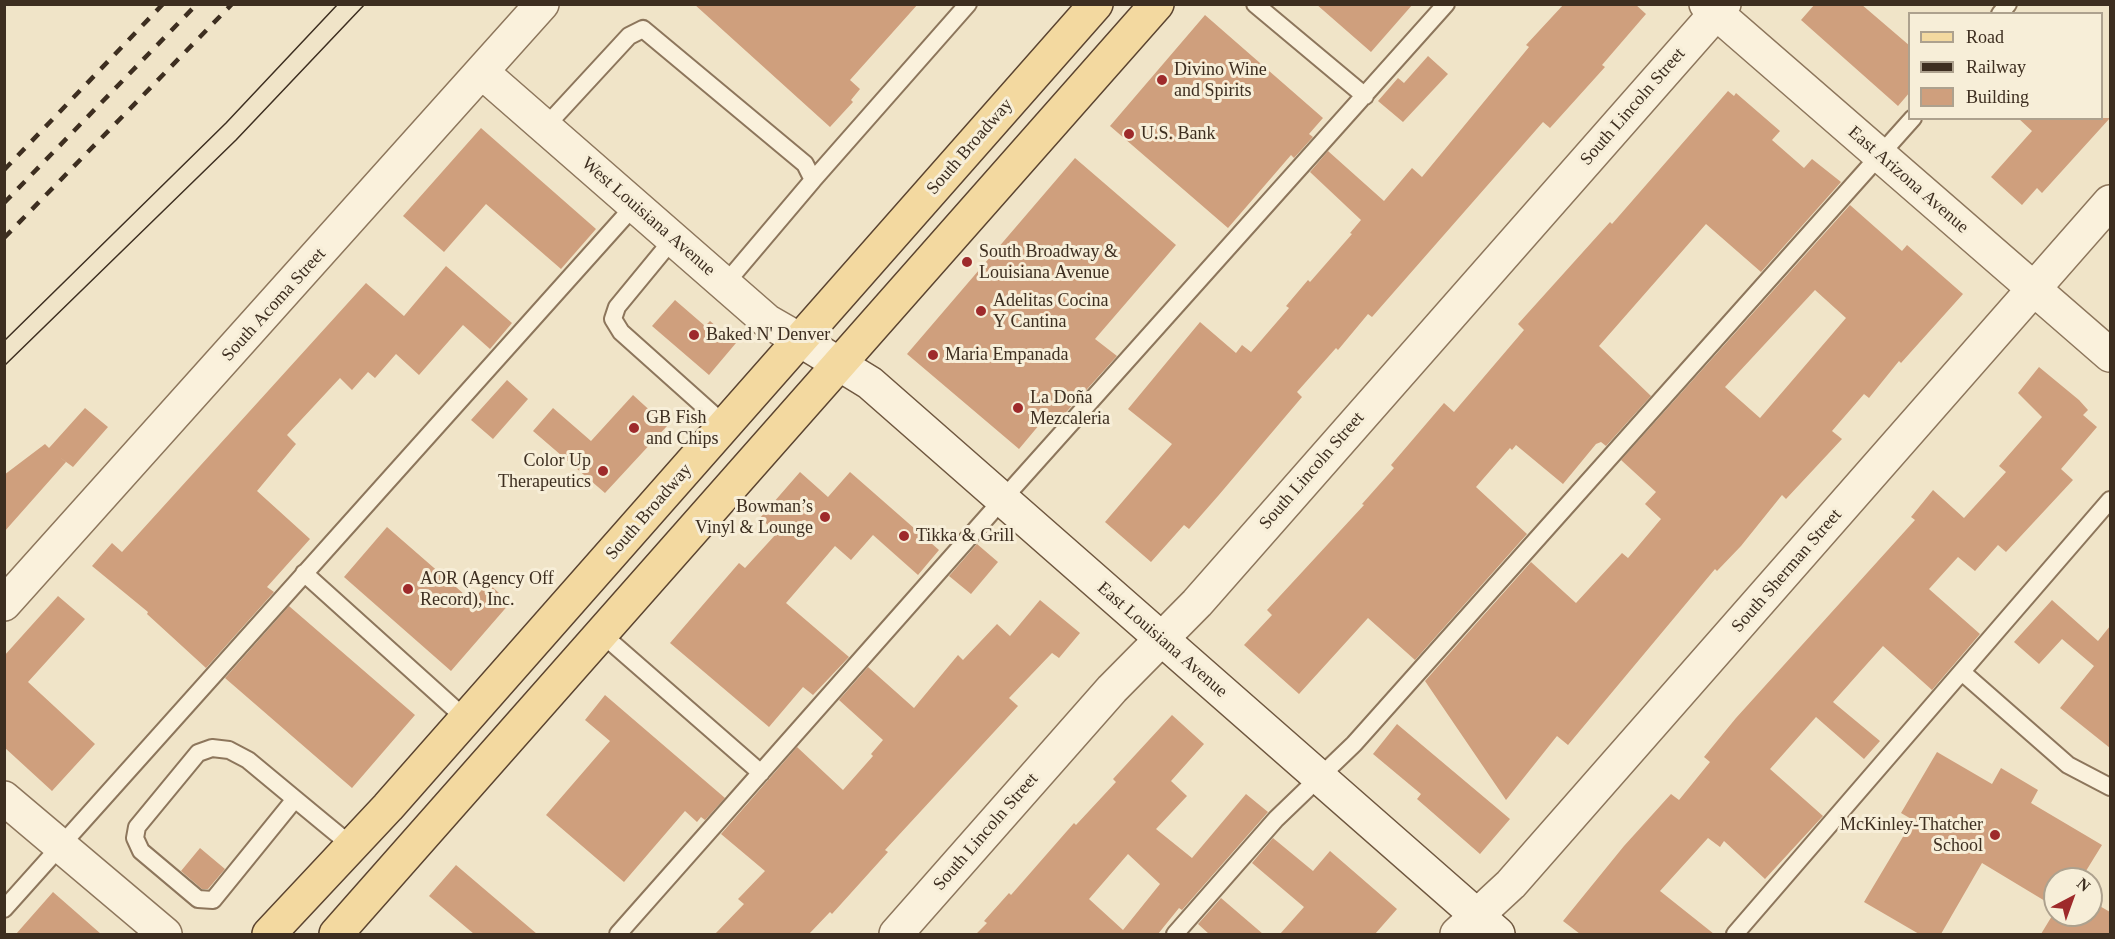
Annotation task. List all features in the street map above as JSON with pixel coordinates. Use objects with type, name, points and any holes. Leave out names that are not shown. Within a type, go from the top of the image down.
[{"type":"main road","name":"South Broadway","points":[[336,934],[603,636],[820,352],[1095,4]]},
{"type":"main road","name":"South Broadway","points":[[269,934],[466,719],[725,425],[820,352],[1157,4]]},
{"type":"street","name":"South Acoma Street","points":[[4,604],[483,73],[542,4]]},
{"type":"street","name":"East Arizona Avenue","points":[[1715,7],[1881,156],[2110,355]]},
{"type":"street","name":"South Lincoln Street","points":[[896,934],[1112,689],[1161,640],[1715,7]]},
{"type":"street","name":"West Louisiana Avenue","points":[[483,73],[767,321],[820,352]]},
{"type":"street","name":"South Sherman Street","points":[[1477,928],[1512,884],[2110,202]]},
{"type":"street","name":"East Louisiana Avenue","points":[[820,352],[870,383],[1319,778],[1477,928]]},
{"type":"street","points":[[4,798],[165,934]]},
{"type":"lane","points":[[725,284],[968,4]]},
{"type":"lane","points":[[1255,4],[1365,96]]},
{"type":"lane","points":[[618,934],[1446,4]]},
{"type":"lane","points":[[545,127],[629,36],[643,29],[805,164],[813,180]]},
{"type":"lane","points":[[1175,934],[1276,819],[1354,744],[1911,120]]},
{"type":"lane","points":[[4,909],[634,206]]},
{"type":"lane","points":[[673,239],[617,307],[613,319],[621,332],[725,425]]},
{"type":"lane","points":[[1735,934],[2110,500]]},
{"type":"lane","points":[[304,573],[466,719]]},
{"type":"lane","points":[[603,636],[761,773]]},
{"type":"lane","points":[[1962,672],[2068,765],[2110,787]]},
{"type":"lane","points":[[295,799],[213,900],[198,899],[141,851],[135,838],[137,827],[198,753],[212,748],[230,750],[248,760],[352,846]]},
{"type":"building","points":[[694,4],[918,4],[850,80],[860,89],[851,100],[853,102],[830,127]]},
{"type":"building","points":[[1316,4],[1413,4],[1371,52]]},
{"type":"building","points":[[1564,4],[1635,4],[1646,14],[1602,65],[1605,67],[1550,128],[1543,122],[1372,317],[1368,314],[1338,350],[1336,348],[1297,392],[1302,397],[1218,496],[1189,529],[1184,525],[1151,562],[1105,522],[1172,444],[1128,409],[1200,322],[1236,353],[1242,345],[1251,352],[1289,308],[1286,306],[1308,280],[1310,282],[1352,234],[1350,233],[1361,220],[1310,172],[1328,151],[1384,201],[1412,168],[1422,177],[1529,47],[1526,45]]},
{"type":"building","points":[[1815,4],[1861,4],[1908,44],[1908,94],[1898,106],[1801,20]]},
{"type":"building","points":[[1205,15],[1323,118],[1309,134],[1313,137],[1294,158],[1291,155],[1228,228],[1110,126]]},
{"type":"building","points":[[1428,56],[1448,74],[1403,122],[1378,101],[1398,78],[1404,83]]},
{"type":"building","points":[[1728,91],[1734,96],[1736,93],[1780,131],[1772,140],[1804,168],[1812,159],[1841,182],[1761,272],[1706,224],[1599,346],[1651,396],[1606,446],[1601,442],[1596,444],[1563,484],[1516,445],[1512,450],[1510,448],[1476,487],[1527,534],[1415,660],[1368,618],[1299,694],[1244,645],[1272,615],[1267,610],[1364,505],[1362,504],[1394,468],[1391,465],[1444,403],[1454,412],[1524,330],[1518,324],[1610,222],[1612,224]]},
{"type":"building","points":[[2103,118],[2110,118],[2042,193],[2037,188],[2022,205],[1991,177],[2032,131],[2020,120],[2103,120]]},
{"type":"building","points":[[481,128],[596,229],[561,269],[486,204],[444,252],[403,216]]},
{"type":"building","points":[[1075,158],[1176,245],[1095,339],[1117,356],[1059,420],[1050,412],[1019,449],[907,354]]},
{"type":"building","points":[[1850,205],[1902,251],[1907,245],[1963,294],[1901,363],[1899,361],[1869,398],[1864,394],[1832,431],[1842,439],[1786,499],[1782,495],[1741,546],[1717,571],[1715,569],[1568,745],[1557,736],[1506,800],[1425,681],[1531,562],[1576,603],[1622,553],[1628,558],[1661,519],[1645,504],[1656,492],[1621,460]],"holes":[[[1815,290],[1846,318],[1760,418],[1725,387]]]},
{"type":"building","points":[[446,266],[512,323],[490,349],[463,325],[419,375],[396,354],[375,378],[368,372],[352,390],[340,378],[287,435],[296,444],[257,491],[310,539],[267,587],[274,592],[206,668],[147,614],[148,612],[92,566],[112,543],[122,552],[366,283],[404,316]]},
{"type":"building","name":"Baked N' Denver","points":[[675,300],[705,326],[710,321],[736,343],[709,375],[652,326]]},
{"type":"building","points":[[2039,367],[2079,400],[2088,410],[2083,415],[2097,427],[2061,469],[2073,480],[2006,552],[1998,545],[1975,571],[1958,557],[1929,589],[1980,634],[1932,690],[1883,646],[1833,702],[1880,741],[1864,759],[1816,717],[1770,769],[1823,816],[1765,879],[1724,841],[1720,847],[1708,838],[1660,891],[1714,934],[1580,934],[1563,921],[1624,846],[1671,794],[1679,800],[1710,762],[1704,757],[1736,718],[1915,520],[1911,517],[1933,490],[1964,518],[2006,472],[1999,466],[2042,417],[2018,393]]},
{"type":"building","points":[[507,380],[528,399],[493,439],[471,420]]},
{"type":"building","points":[[633,395],[667,426],[605,493],[533,431],[553,408],[591,441]]},
{"type":"building","points":[[85,408],[108,427],[73,467],[58,456],[66,462],[4,532],[4,475],[45,444],[49,448]]},
{"type":"building","points":[[800,472],[828,497],[850,472],[939,550],[918,575],[873,535],[851,560],[835,546],[786,603],[849,657],[813,695],[803,687],[769,727],[670,643],[739,563],[745,568],[777,533],[760,518]]},
{"type":"building","name":"AOR (Agency Off Record), Inc.","points":[[387,527],[472,601],[488,583],[510,603],[451,671],[344,577]]},
{"type":"building","points":[[977,544],[998,562],[971,594],[949,576]]},
{"type":"building","points":[[58,596],[85,619],[28,682],[95,744],[52,791],[4,747],[4,656]]},
{"type":"building","points":[[1040,600],[1080,633],[1059,658],[1052,653],[1009,698],[1018,706],[885,850],[888,852],[832,914],[830,912],[809,934],[715,934],[744,904],[738,899],[765,871],[721,834],[797,747],[843,790],[873,756],[871,754],[883,740],[839,700],[868,667],[914,708],[958,655],[963,660],[997,624],[1010,636]]},
{"type":"building","points":[[2052,600],[2098,641],[2110,626],[2110,748],[2060,708],[2094,666],[2062,639],[2039,664],[2014,642]]},
{"type":"building","points":[[289,606],[415,715],[352,788],[225,678]]},
{"type":"building","points":[[605,695],[725,798],[705,820],[701,817],[697,822],[685,811],[624,882],[546,815],[610,741],[585,720]]},
{"type":"building","points":[[1172,715],[1204,744],[1171,781],[1187,796],[1156,829],[1192,858],[1246,794],[1268,812],[1182,910],[1179,908],[1158,934],[976,934],[987,923],[984,921],[1009,893],[1011,895],[1074,823],[1076,825],[1116,782],[1113,779]],"holes":[[[1128,854],[1160,884],[1123,930],[1089,899]]]},
{"type":"building","points":[[1397,724],[1510,819],[1480,854],[1417,799],[1421,794],[1373,754]]},
{"type":"building","name":"McKinley-Thatcher School","points":[[1937,752],[1992,784],[2001,768],[2038,790],[2031,803],[2102,845],[2088,867],[2043,867],[2043,900],[1982,863],[1941,934],[1919,934],[1864,902],[1913,820],[1901,813]]},
{"type":"building","points":[[1273,838],[1313,871],[1330,851],[1397,909],[1375,934],[1280,934],[1304,907],[1252,863]]},
{"type":"building","points":[[200,848],[225,869],[208,889],[202,889],[181,871]]},
{"type":"building","points":[[456,865],[537,934],[474,934],[429,896]]},
{"type":"building","points":[[53,892],[101,934],[16,934]]},
{"type":"building","points":[[1221,898],[1263,934],[1209,934],[1198,924]]},
{"type":"building","points":[[2103,908],[2110,912],[2110,934],[2041,934],[2045,927],[2103,927]]},
{"type":"tram line","points":[[4,341],[226,123],[338,4]]},
{"type":"tram line","points":[[4,366],[236,140],[365,4]]},
{"type":"railway","points":[[4,170],[163,4]]},
{"type":"railway","points":[[4,203],[197,4]]},
{"type":"railway","points":[[4,238],[232,4]]},
{"type":"place","name":"Divino Wine and Spirits","points":[[1162,80]]},
{"type":"place","name":"U.S. Bank","points":[[1129,134]]},
{"type":"place","name":"South Broadway & Louisiana Avenue","points":[[967,262]]},
{"type":"place","name":"Adelitas Cocina Y Cantina","points":[[981,311]]},
{"type":"place","name":"Baked N' Denver","points":[[694,335]]},
{"type":"place","name":"Maria Empanada","points":[[933,355]]},
{"type":"place","name":"La Doña Mezcaleria","points":[[1018,408]]},
{"type":"place","name":"GB Fish and Chips","points":[[634,428]]},
{"type":"place","name":"Color Up Therapeutics","points":[[603,471]]},
{"type":"place","name":"Bowman’s Vinyl & Lounge","points":[[825,517]]},
{"type":"place","name":"Tikka & Grill","points":[[904,536]]},
{"type":"place","name":"AOR (Agency Off Record), Inc.","points":[[408,589]]},
{"type":"place","name":"McKinley-Thatcher School","points":[[1995,835]]}]
